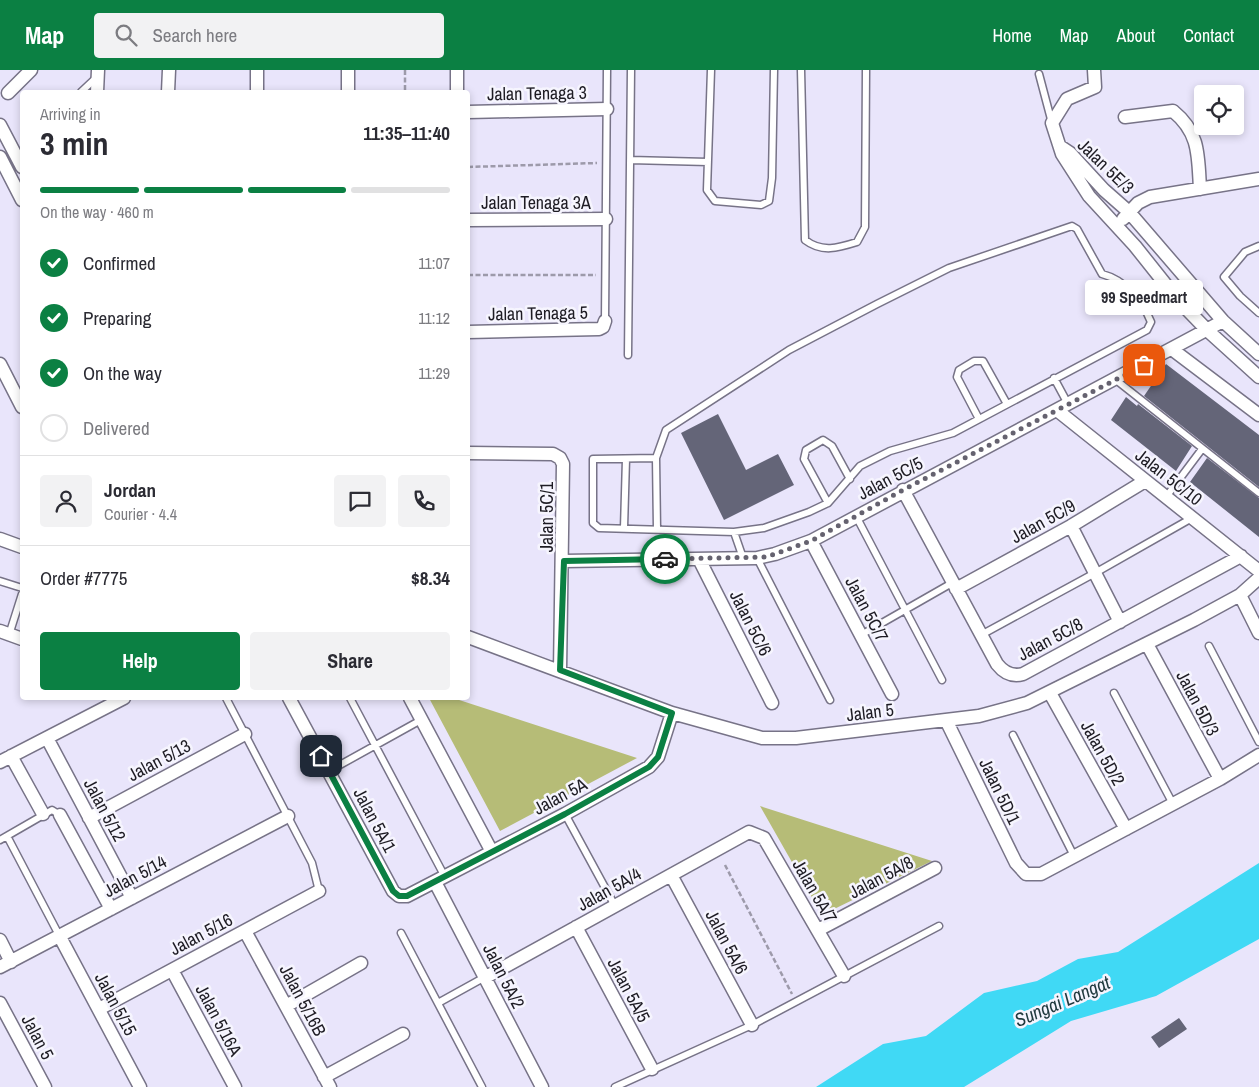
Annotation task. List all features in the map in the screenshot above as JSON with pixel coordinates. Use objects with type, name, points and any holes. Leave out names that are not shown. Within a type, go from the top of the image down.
[{"type":"street","points":[[8,93],[31,70]]},
{"type":"street","points":[[168,90],[169,70]]},
{"type":"street","points":[[257,70],[257,90]]},
{"type":"street","points":[[348,70],[348,90]]},
{"type":"street","points":[[457,70],[457,90]]},
{"type":"street","points":[[1060,146],[1052,123],[1067,99],[1095,87],[1094,70]]},
{"type":"street","points":[[97,73],[97,90]]},
{"type":"street","name":"Jalan Tenaga 3","points":[[470,112],[607,109]]},
{"type":"street","points":[[1125,117],[1173,111],[1188,123],[1197,149],[1200,189]]},
{"type":"street","points":[[0,125],[20,163]]},
{"type":"street","name":"Jalan 5E/3","points":[[1060,146],[1070,152],[1104,190],[1129,212],[1223,321],[1259,354]]},
{"type":"street","name":"Jalan 5E/3","points":[[1060,146],[1069,166],[1089,196],[1117,226],[1178,300],[1207,330],[1259,377]]},
{"type":"street","points":[[0,158],[20,196]]},
{"type":"street","points":[[1117,226],[1138,203],[1150,197],[1259,179]]},
{"type":"street","name":"Jalan Tenaga 3A","points":[[470,220],[606,219]]},
{"type":"street","points":[[1207,330],[1223,321]]},
{"type":"street","name":"Jalan Tenaga 5","points":[[470,332],[599,329],[603,327],[605,322]]},
{"type":"street","name":"Jalan 5C/5","points":[[564,561],[757,558],[775,554],[811,541],[903,490],[1063,408],[1207,330]]},
{"type":"street","points":[[1173,350],[1259,415]]},
{"type":"street","points":[[0,364],[20,403]]},
{"type":"street","name":"Jalan 5C/10","points":[[1063,408],[1145,481],[1259,571]]},
{"type":"street","name":"Jalan 5C/1","points":[[470,453],[553,454],[560,458],[563,464],[564,561],[560,670]]},
{"type":"street","name":"Jalan 5C/9","points":[[954,586],[1071,526],[1145,481]]},
{"type":"street","name":"Jalan 5C/8","points":[[903,490],[1002,671],[1016,676],[1023,674],[1241,556]]},
{"type":"street","points":[[1071,526],[1120,622]]},
{"type":"street","points":[[0,539],[20,546]]},
{"type":"street","name":"Jalan 5C/7","points":[[811,541],[892,694]]},
{"type":"street","name":"Jalan 5C/6","points":[[698,559],[772,703]]},
{"type":"street","name":"Jalan 5","points":[[470,637],[672,713],[762,738],[796,738],[1001,712],[1050,693],[1146,644],[1240,595],[1259,578]]},
{"type":"street","points":[[1240,595],[1259,632]]},
{"type":"street","points":[[5,633],[20,638]]},
{"type":"street","name":"Jalan 5D/3","points":[[1146,644],[1220,779]]},
{"type":"street","name":"Jalan 5D/2","points":[[1050,693],[1126,829]]},
{"type":"street","points":[[43,814],[6,759],[120,700]]},
{"type":"street","name":"Jalan 5A/1","points":[[290,700],[393,891],[399,896],[407,896],[440,879]]},
{"type":"street","points":[[411,700],[492,852]]},
{"type":"street","name":"Jalan 5A","points":[[440,879],[565,814],[655,762],[672,713]]},
{"type":"street","name":"Jalan 5D/1","points":[[946,720],[1016,863],[1026,874],[1041,874],[1074,856]]},
{"type":"street","name":"Jalan 5/13","points":[[89,818],[245,734]]},
{"type":"street","name":"Jalan 5/12","points":[[47,738],[132,898]]},
{"type":"street","points":[[1074,856],[1220,779],[1259,755]]},
{"type":"street","points":[[60,815],[111,909]]},
{"type":"street","name":"Jalan 5/14","points":[[6,965],[288,816]]},
{"type":"street","name":"Jalan 5A/4","points":[[486,977],[749,832]]},
{"type":"street","name":"Jalan 5A/7","points":[[749,832],[764,838],[844,976]]},
{"type":"street","name":"Jalan 5A/8","points":[[818,930],[935,868]]},
{"type":"street","name":"Jalan 5A/6","points":[[671,875],[752,1025]]},
{"type":"street","name":"Jalan 5A/2","points":[[440,879],[486,977],[542,1087]]},
{"type":"street","name":"Jalan 5/16","points":[[99,1009],[319,891]]},
{"type":"street","name":"Jalan 5A/5","points":[[576,927],[652,1069]]},
{"type":"street","name":"Jalan 5/16B","points":[[245,930],[327,1082]]},
{"type":"street","name":"Jalan 5/15","points":[[60,937],[140,1087]]},
{"type":"street","points":[[0,940],[6,965]]},
{"type":"street","points":[[286,1006],[361,963]]},
{"type":"street","name":"Jalan 5/16A","points":[[172,970],[235,1087]]},
{"type":"street","name":"Jalan 5","points":[[0,1004],[45,1087]]},
{"type":"street","points":[[327,1082],[403,1034]]},
{"type":"lane","points":[[605,322],[607,70]]},
{"type":"lane","points":[[628,355],[631,70]]},
{"type":"lane","points":[[711,70],[707,190],[715,201],[761,205],[769,201],[772,178],[774,70]]},
{"type":"lane","points":[[801,70],[806,240],[815,247],[838,248],[857,242],[865,227],[866,70]]},
{"type":"lane","points":[[84,90],[97,73]]},
{"type":"lane","points":[[1039,74],[1052,123]]},
{"type":"lane","points":[[630,160],[708,162]]},
{"type":"lane","points":[[656,458],[593,459],[593,523],[599,528],[734,532],[764,528],[828,503],[860,466],[890,451],[953,433],[1147,330],[1151,322],[1146,310],[1126,285],[1114,277],[1102,274],[1077,229],[1072,226],[949,268],[789,350],[666,430],[656,458],[657,529]]},
{"type":"lane","points":[[1259,246],[1245,252],[1224,277],[1240,296],[1259,313]]},
{"type":"lane","points":[[979,419],[957,377],[959,370],[974,361],[983,361],[1007,404]]},
{"type":"lane","points":[[1054,378],[1063,408]]},
{"type":"lane","points":[[1116,380],[1259,494]]},
{"type":"lane","points":[[828,503],[804,459],[806,450],[823,440],[832,446],[850,479]]},
{"type":"lane","points":[[1166,496],[1202,449]]},
{"type":"lane","points":[[624,528],[626,459]]},
{"type":"lane","points":[[856,516],[942,680]]},
{"type":"lane","points":[[981,635],[1095,573],[1192,517]]},
{"type":"lane","points":[[734,532],[738,558]]},
{"type":"lane","points":[[757,558],[830,700]]},
{"type":"lane","points":[[0,581],[20,587]]},
{"type":"lane","points":[[861,635],[906,609],[954,586]]},
{"type":"lane","points":[[5,633],[20,599]]},
{"type":"lane","points":[[1209,646],[1259,742]]},
{"type":"lane","points":[[1114,693],[1173,804]]},
{"type":"lane","points":[[227,700],[312,864],[319,891]]},
{"type":"lane","points":[[351,700],[440,879]]},
{"type":"lane","points":[[328,771],[421,720]]},
{"type":"lane","points":[[1013,735],[1074,856]]},
{"type":"lane","points":[[0,840],[52,810],[60,815]]},
{"type":"lane","points":[[565,814],[615,906]]},
{"type":"lane","points":[[7,836],[60,937]]},
{"type":"lane","points":[[615,1087],[752,1025],[939,926]]},
{"type":"lane","points":[[401,933],[482,1087]]},
{"type":"lane","points":[[438,1003],[486,977]]},
{"type":"path","points":[[405,70],[405,90]]},
{"type":"path","points":[[470,167],[606,163]]},
{"type":"path","points":[[470,275],[605,275]]},
{"type":"path","points":[[725,865],[794,996]]},
{"type":"green space","points":[[430,700],[459,700],[637,758],[500,831]]},
{"type":"green space","points":[[760,806],[932,861],[822,915]]},
{"type":"water","name":"Sungai Langat","points":[[1259,863],[1259,939],[1156,996],[1071,1021],[964,1087],[816,1087],[883,1044],[926,1036],[984,993],[1037,981],[1078,959],[1118,952]]},
{"type":"building","points":[[1166,364],[1259,435],[1259,487],[1144,396]]},
{"type":"building","points":[[1126,397],[1137,406],[1138,404],[1192,446],[1176,471],[1111,420]]},
{"type":"building","points":[[718,414],[746,470],[778,454],[794,485],[724,520],[681,433]]},
{"type":"building","points":[[1207,458],[1259,498],[1259,537],[1190,482]]},
{"type":"building","points":[[1179,1018],[1187,1029],[1159,1048],[1151,1037]]},
{"type":"way so far","points":[[665,559],[766,557],[811,541],[903,490],[1144,365]]},
{"type":"place","name":"99 Speedmart","points":[[1144,365]]},
{"type":"route","points":[[321,756],[393,891],[399,896],[407,896],[565,814],[649,767],[658,757],[672,713],[560,670],[564,561],[665,559]]}]
